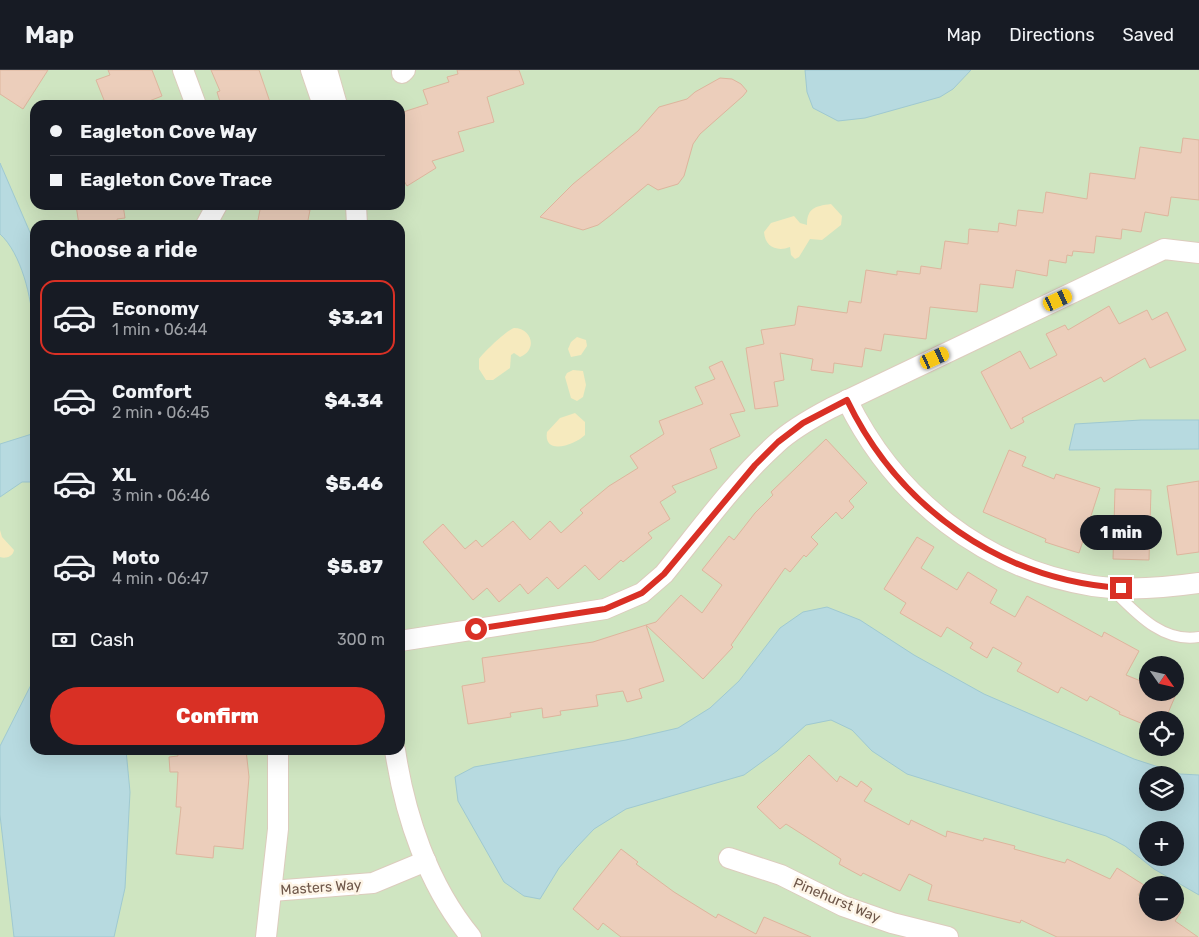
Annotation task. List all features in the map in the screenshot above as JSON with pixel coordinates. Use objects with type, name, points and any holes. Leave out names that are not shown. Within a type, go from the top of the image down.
[{"type":"street","points":[[183,70],[194,100]]},
{"type":"street","points":[[310,70],[321,100]]},
{"type":"street","points":[[327,70],[336,100]]},
{"type":"street","points":[[405,640],[591,612],[629,600],[648,588],[664,574],[755,465],[778,442],[803,423],[847,400],[1164,250],[1199,253]]},
{"type":"street","points":[[847,400],[876,451],[893,473],[921,503],[953,529],[988,551],[1052,577],[1110,587],[1162,588],[1199,583]]},
{"type":"street","name":"Masters Way","points":[[266,937],[278,829],[278,755]]},
{"type":"street","points":[[396,755],[410,819],[426,861],[443,894],[471,937]]},
{"type":"street","name":"Pinehurst Way","points":[[729,858],[781,875],[843,906],[892,923],[948,937]]},
{"type":"street","name":"Masters Way","points":[[272,891],[373,883],[426,861]]},
{"type":"lane","points":[[1110,587],[1139,617],[1156,629],[1183,638],[1199,637]]},
{"type":"green space","points":[[0,70],[1199,70],[1199,937],[0,937]]},
{"type":"sand","points":[[831,204],[842,216],[841,225],[822,240],[810,239],[799,257],[795,259],[791,255],[790,247],[781,249],[769,245],[764,232],[771,223],[794,216],[800,223],[807,225],[808,215],[813,209]]},
{"type":"sand","points":[[514,328],[520,329],[529,335],[531,345],[529,350],[520,357],[514,353],[511,355],[510,368],[493,380],[486,380],[479,369],[479,359],[506,333]]},
{"type":"sand","points":[[577,337],[586,340],[587,346],[581,355],[571,357],[568,349],[571,342]]},
{"type":"sand","points":[[573,370],[583,371],[586,385],[583,397],[577,401],[571,398],[565,377],[567,373]]},
{"type":"sand","points":[[575,413],[585,422],[585,435],[568,445],[555,446],[550,444],[547,439],[547,432],[560,418]]},
{"type":"sand","points":[[0,530],[2,537],[14,550],[6,558],[0,557]]},
{"type":"water","points":[[805,70],[971,70],[953,89],[940,97],[865,118],[838,121],[813,108],[807,92]]},
{"type":"water","points":[[0,163],[30,232],[30,303],[24,277],[14,252],[0,234]]},
{"type":"water","points":[[1141,420],[1199,420],[1199,449],[1069,450],[1075,424]]},
{"type":"water","points":[[30,435],[30,482],[22,482],[0,497],[0,444]]},
{"type":"water","points":[[827,607],[860,620],[914,655],[984,694],[1134,759],[1155,766],[1139,766],[1139,811],[1184,811],[1184,774],[1199,775],[1199,895],[1184,886],[1184,876],[1166,876],[1150,866],[1184,866],[1184,821],[1139,821],[1139,857],[1125,846],[1106,836],[907,774],[872,751],[852,730],[831,720],[806,725],[777,751],[744,775],[626,809],[594,829],[559,868],[540,899],[524,896],[504,882],[458,801],[455,777],[474,767],[626,740],[678,728],[710,708],[739,681],[780,628],[803,612]]},
{"type":"water","points":[[30,687],[30,755],[126,755],[130,792],[125,888],[114,937],[14,937],[0,815],[0,746]]},
{"type":"building","points":[[0,70],[48,70],[23,109],[0,94]]},
{"type":"building","points":[[108,70],[152,70],[162,96],[152,100],[104,100],[96,80],[110,75]]},
{"type":"building","points":[[211,70],[259,70],[269,100],[219,100],[217,92],[220,91]]},
{"type":"building","points":[[457,70],[519,70],[524,84],[487,97],[494,122],[458,132],[464,151],[432,161],[436,168],[407,186],[405,183],[405,111],[428,104],[423,90],[449,82],[447,77],[458,74]]},
{"type":"building","points":[[720,78],[732,79],[741,84],[747,91],[700,134],[693,144],[684,176],[678,184],[658,190],[648,184],[598,225],[583,230],[540,217],[573,184],[638,131],[659,107],[687,99],[695,92]]},
{"type":"building","points":[[1183,138],[1199,140],[1199,200],[1171,197],[1168,216],[1145,212],[1141,232],[1122,229],[1121,239],[1096,236],[1094,253],[1073,251],[1072,256],[1067,255],[1066,263],[1049,260],[1047,276],[1016,270],[1013,288],[980,284],[977,312],[930,307],[926,339],[884,334],[881,351],[865,348],[862,367],[834,363],[833,373],[811,370],[813,359],[780,353],[784,380],[774,382],[778,406],[755,409],[746,348],[764,344],[761,330],[795,325],[798,306],[847,313],[849,301],[861,303],[866,270],[897,275],[897,271],[920,274],[921,266],[941,269],[945,241],[968,244],[969,229],[998,232],[999,223],[1016,226],[1018,210],[1043,213],[1046,192],[1087,199],[1090,173],[1135,179],[1140,147],[1181,153]]},
{"type":"building","points":[[77,210],[124,210],[125,218],[117,220],[78,220]]},
{"type":"building","points":[[260,210],[310,210],[308,220],[258,220]]},
{"type":"building","points":[[1109,306],[1119,324],[1147,310],[1152,320],[1167,312],[1186,350],[1150,368],[1145,358],[1104,382],[1101,377],[1022,418],[1024,422],[1011,429],[981,372],[1020,351],[1030,369],[1057,355],[1046,334],[1065,325],[1068,330]]},
{"type":"building","points":[[722,361],[745,411],[730,414],[740,436],[710,449],[717,468],[672,486],[676,492],[660,502],[670,519],[648,533],[652,538],[623,562],[621,560],[599,580],[585,565],[558,589],[547,577],[528,594],[520,584],[499,602],[487,588],[473,600],[423,542],[443,524],[465,549],[476,540],[482,547],[513,521],[530,540],[550,521],[561,533],[583,513],[580,510],[609,486],[638,468],[630,456],[664,434],[659,421],[703,404],[695,387],[715,379],[709,367]]},
{"type":"building","points":[[826,439],[867,483],[849,501],[854,507],[842,519],[836,512],[811,537],[818,544],[806,557],[804,555],[790,572],[785,568],[731,645],[733,647],[703,679],[646,625],[656,622],[681,595],[702,613],[722,585],[702,570],[729,536],[734,540],[755,513],[773,495],[771,492]]},
{"type":"building","points":[[1009,450],[1026,457],[1022,466],[1054,479],[1056,474],[1100,488],[1079,553],[1045,542],[1046,539],[983,512]]},
{"type":"building","points":[[1199,481],[1199,552],[1177,555],[1167,486]]},
{"type":"building","points":[[1115,489],[1151,490],[1149,560],[1113,559]]},
{"type":"building","points":[[917,537],[934,547],[921,568],[957,590],[968,572],[997,590],[990,603],[1015,617],[1027,596],[1102,637],[1104,632],[1139,651],[1126,675],[1139,680],[1139,701],[1173,701],[1169,711],[1139,711],[1139,722],[1119,714],[1120,712],[1090,696],[1087,701],[1061,687],[1058,693],[1017,671],[1022,663],[993,647],[987,658],[970,648],[973,643],[947,627],[941,637],[900,613],[906,603],[884,589]]},
{"type":"building","points":[[646,625],[664,681],[639,689],[642,698],[627,702],[623,691],[596,695],[598,706],[560,711],[561,715],[543,718],[542,708],[510,713],[511,717],[468,724],[462,686],[485,682],[482,658],[593,642]]},
{"type":"building","points":[[247,755],[249,777],[243,849],[214,846],[213,858],[176,854],[181,807],[176,807],[178,772],[170,772],[169,757]]},
{"type":"building","points":[[809,755],[837,782],[840,776],[857,787],[861,781],[872,789],[864,801],[909,825],[911,820],[946,837],[947,831],[983,841],[984,838],[1015,846],[1014,849],[1065,863],[1067,859],[1110,879],[1117,868],[1139,882],[1139,921],[1175,921],[1198,937],[1057,937],[1021,920],[1020,923],[928,900],[932,885],[909,874],[900,891],[863,873],[861,876],[839,864],[841,859],[786,824],[780,829],[757,807]]},
{"type":"building","points":[[621,849],[638,862],[636,864],[674,892],[716,918],[718,914],[756,934],[764,917],[811,937],[621,937],[603,923],[598,930],[573,909]]},
{"type":"route","points":[[476,629],[605,609],[642,593],[664,574],[755,465],[778,442],[803,423],[847,400],[876,451],[893,473],[921,503],[953,529],[988,551],[1026,568],[1052,577],[1093,586],[1121,588]]}]
